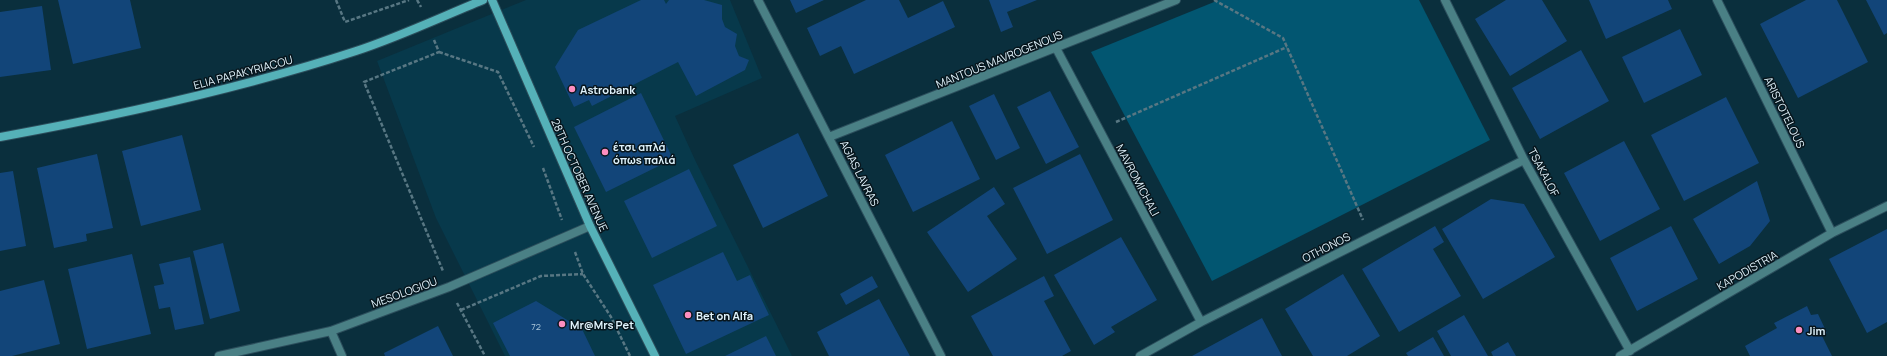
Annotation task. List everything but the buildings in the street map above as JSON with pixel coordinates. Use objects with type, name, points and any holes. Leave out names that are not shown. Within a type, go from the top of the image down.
[{"type":"main road","name":"ELIA PAPAKYRIACOU","points":[[0,137],[73,124],[248,84],[358,50],[483,0]]},
{"type":"main road","name":"28TH OCTOBER AVENUE","points":[[492,0],[590,226],[655,356]]},
{"type":"street","name":"AGIAS LAVRAS","points":[[758,0],[941,356]]},
{"type":"street","name":"MANTOUS MAVROGENOUS","points":[[829,138],[1176,0]]},
{"type":"street","name":"TSAKALOF","points":[[1445,0],[1524,160],[1630,351]]},
{"type":"street","name":"ARISTOTELOUS","points":[[1717,0],[1832,234]]},
{"type":"street","name":"MAVROMICHALI","points":[[1056,48],[1201,322]]},
{"type":"street","name":"OTHONOS","points":[[1140,356],[1201,322],[1524,160]]},
{"type":"street","name":"KAPODISTRIA","points":[[1620,356],[1832,234],[1887,206]]},
{"type":"street","name":"MESOLOGIOU","points":[[219,356],[331,331],[449,287],[590,226]]},
{"type":"street","points":[[331,331],[342,356]]},
{"type":"path","points":[[336,0],[345,22],[409,0]]},
{"type":"path","points":[[1214,0],[1283,38],[1371,237]]},
{"type":"path","points":[[1099,130],[1287,47]]},
{"type":"path","points":[[439,52],[498,72],[536,152]]},
{"type":"path","points":[[364,82],[449,287],[484,356]]},
{"type":"path","points":[[542,166],[583,274],[611,318],[630,356]]},
{"type":"path","points":[[461,310],[541,276],[583,274]]},
{"type":"shaded area","points":[[526,0],[730,0],[762,78],[675,116],[695,160],[792,356],[505,356],[436,218],[377,61]]},
{"type":"shaded area","points":[[1219,0],[1419,0],[1490,140],[1212,281],[1091,52]]},
{"type":"place","name":"Astrobank","points":[[572,89]]},
{"type":"place","name":"έτσι απλά όπωs παλιά","points":[[605,152]]},
{"type":"place","name":"Bet on Alfa","points":[[688,315]]},
{"type":"place","name":"Mr@Mrs Pet","points":[[562,324]]},
{"type":"place","name":"Jim","points":[[1799,330]]}]
